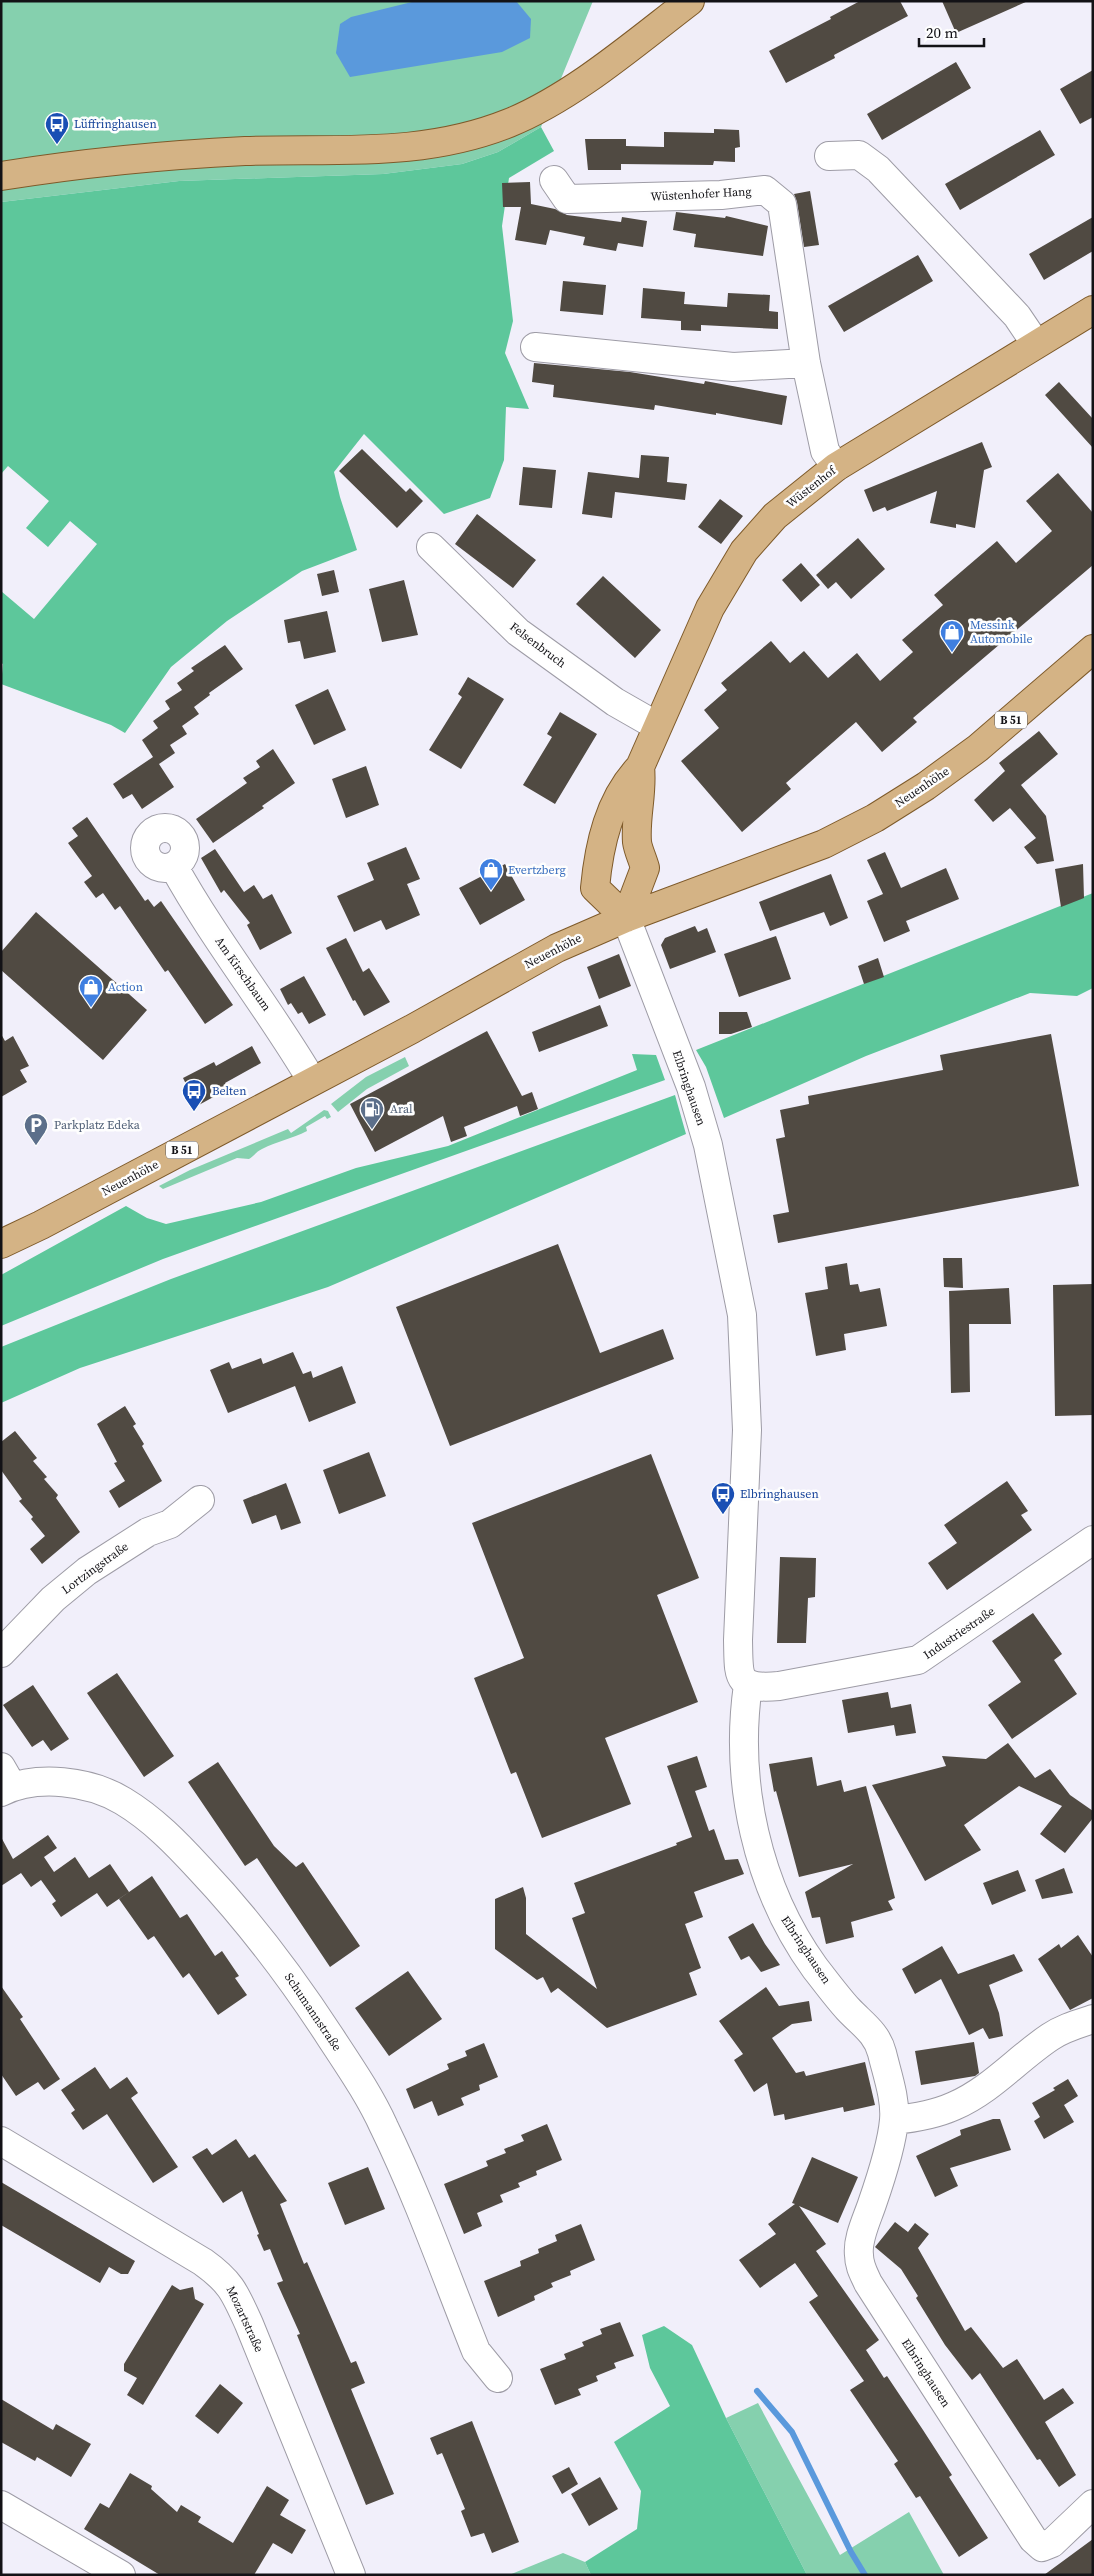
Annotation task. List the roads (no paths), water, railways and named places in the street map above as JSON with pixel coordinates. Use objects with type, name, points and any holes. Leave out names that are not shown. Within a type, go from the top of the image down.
[{"type":"main road","points":[[1,176],[176,155],[246,151],[384,150],[444,143],[479,134],[528,114],[592,74],[690,1]]},
{"type":"main road","name":"Wüstenhof","points":[[640,767],[642,786],[638,806],[637,843],[645,868],[626,918],[595,888],[600,843],[626,782],[640,767],[707,613],[739,558],[759,533],[786,506],[836,467],[1093,310]]},
{"type":"main road","name":"Neuenhöhe","points":[[1,1255],[12,1239],[412,1029],[551,951],[626,918],[807,851],[875,818],[926,786],[978,748],[1093,649]]},
{"type":"street","points":[[829,156],[859,155],[878,169],[1017,316],[1036,344]]},
{"type":"street","name":"Wüstenhofer Hang","points":[[554,180],[567,198],[722,195],[765,190],[782,204],[806,363],[825,451],[836,467]]},
{"type":"street","points":[[535,346],[733,367],[806,363]]},
{"type":"street","name":"Felsenbruch","points":[[431,547],[518,632],[615,702],[657,726]]},
{"type":"street","name":"Am Kirschbaum","points":[[174,867],[216,934],[287,1038],[312,1080]]},
{"type":"street","name":"Elbringhausen","points":[[626,918],[691,1087],[705,1134],[742,1315],[747,1430],[738,1640],[740,1673],[748,1685],[742,1746],[745,1783],[767,1873],[779,1908],[811,1961],[848,2009],[874,2034],[882,2053],[894,2120],[879,2185],[858,2253],[860,2268],[868,2284],[1033,2539],[1042,2547],[1052,2543],[1093,2504]]},
{"type":"street","name":"Lortzingstraße","points":[[1,1653],[53,1599],[88,1571],[148,1532],[170,1524],[200,1500]]},
{"type":"street","name":"Industriestraße","points":[[748,1685],[762,1688],[779,1686],[918,1660],[1093,1540]]},
{"type":"street","name":"Schumannstraße","points":[[5,1782],[70,1783],[99,1790],[122,1800],[147,1816],[227,1897],[271,1952],[358,2079],[384,2126],[476,2351],[498,2378]]},
{"type":"street","points":[[894,2120],[925,2116],[955,2106],[1006,2073],[1049,2037],[1093,2019]]},
{"type":"street","name":"Mozartstraße","points":[[1,2142],[203,2262],[229,2283],[249,2324],[351,2575]]},
{"type":"street","points":[[1,2505],[121,2575]]},
{"type":"water","points":[[416,1],[516,1],[531,19],[530,38],[502,52],[350,77],[336,53],[340,24],[351,17]]},
{"type":"waterway","points":[[757,2391],[792,2432],[851,2552],[865,2575]]},
{"type":"place","name":"Lüffringhausen","points":[[57,145]]},
{"type":"place","name":"Messink Automobile","points":[[952,653]]},
{"type":"place","name":"Evertzberg","points":[[491,891]]},
{"type":"place","name":"Action","points":[[91,1008]]},
{"type":"place","name":"Belten","points":[[194,1112]]},
{"type":"place","name":"Aral","points":[[372,1130]]},
{"type":"place","name":"Parkplatz Edeka","points":[[36,1146]]},
{"type":"place","name":"Elbringhausen","points":[[723,1515]]}]
